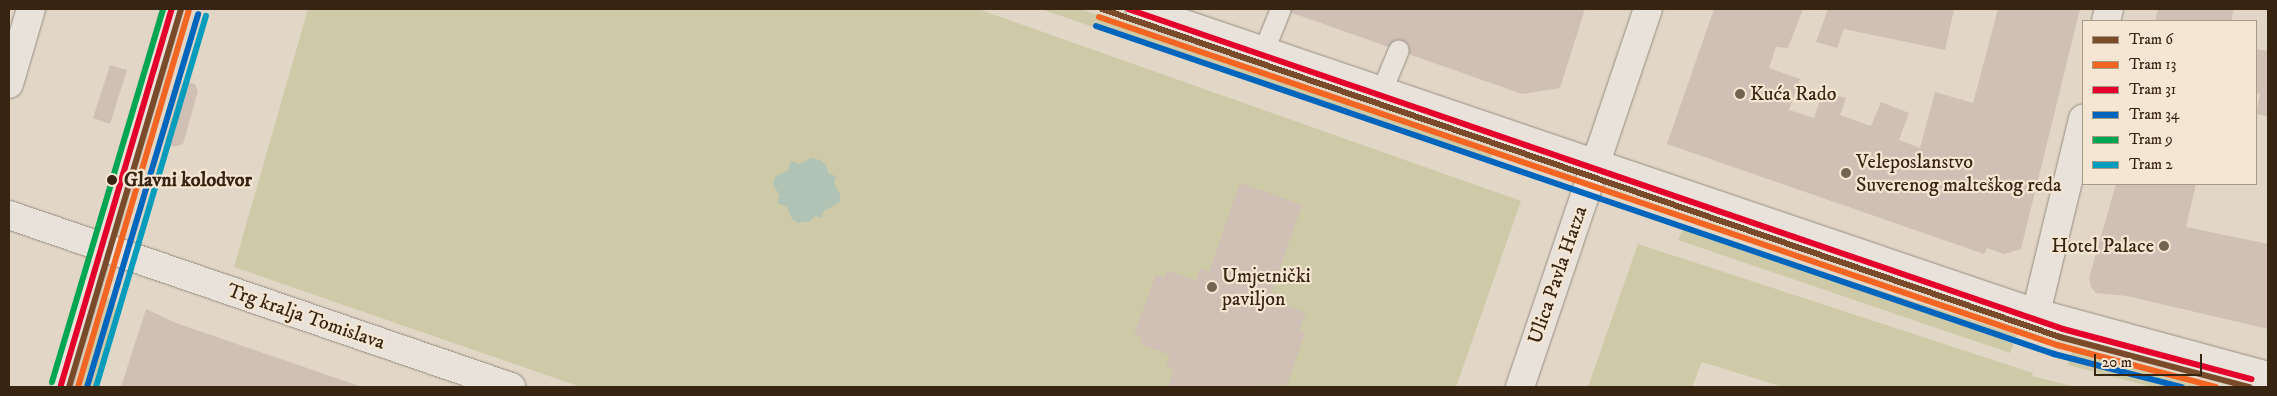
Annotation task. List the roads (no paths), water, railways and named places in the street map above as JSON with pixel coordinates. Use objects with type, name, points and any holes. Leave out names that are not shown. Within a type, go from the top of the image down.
[{"type":"street","points":[[9,84],[31,9]]},
{"type":"street","points":[[1140,9],[2036,313],[2268,376]]},
{"type":"street","name":"Ulica Pavla Hatza","points":[[1520,387],[1648,9]]},
{"type":"street","points":[[2036,313],[2082,123]]},
{"type":"street","name":"Trg kralja Tomislava","points":[[9,215],[510,387]]},
{"type":"lane","points":[[61,387],[172,9]]},
{"type":"lane","points":[[1264,51],[1281,9]]},
{"type":"lane","points":[[1382,91],[1399,50]]},
{"type":"tram line","name":"9","points":[[52,382],[163,9]]},
{"type":"tram line","name":"31","points":[[61,385],[172,9]]},
{"type":"tram line","name":"6","points":[[69,387],[181,9]]},
{"type":"tram line","name":"6","points":[[1102,9],[2060,337],[2249,387]]},
{"type":"tram line","name":"31","points":[[1128,9],[2063,329],[2251,379]]},
{"type":"tram line","name":"13","points":[[78,387],[189,11]]},
{"type":"tram line","name":"34","points":[[87,387],[198,14]]},
{"type":"tram line","name":"2","points":[[96,387],[206,16]]},
{"type":"tram line","name":"13","points":[[1099,17],[2057,345],[2216,387]]},
{"type":"tram line","name":"34","points":[[1096,26],[2054,354],[2182,387]]},
{"type":"place","name":"Kuća Rado","points":[[1740,94]]},
{"type":"place","name":"Veleposlanstvo Suverenog malteškog reda","points":[[1846,173]]},
{"type":"place","name":"Glavni kolodvor","points":[[112,180]]},
{"type":"place","name":"Hotel Palace","points":[[2164,246]]},
{"type":"place","name":"Umjetnički paviljon","points":[[1212,287]]}]
